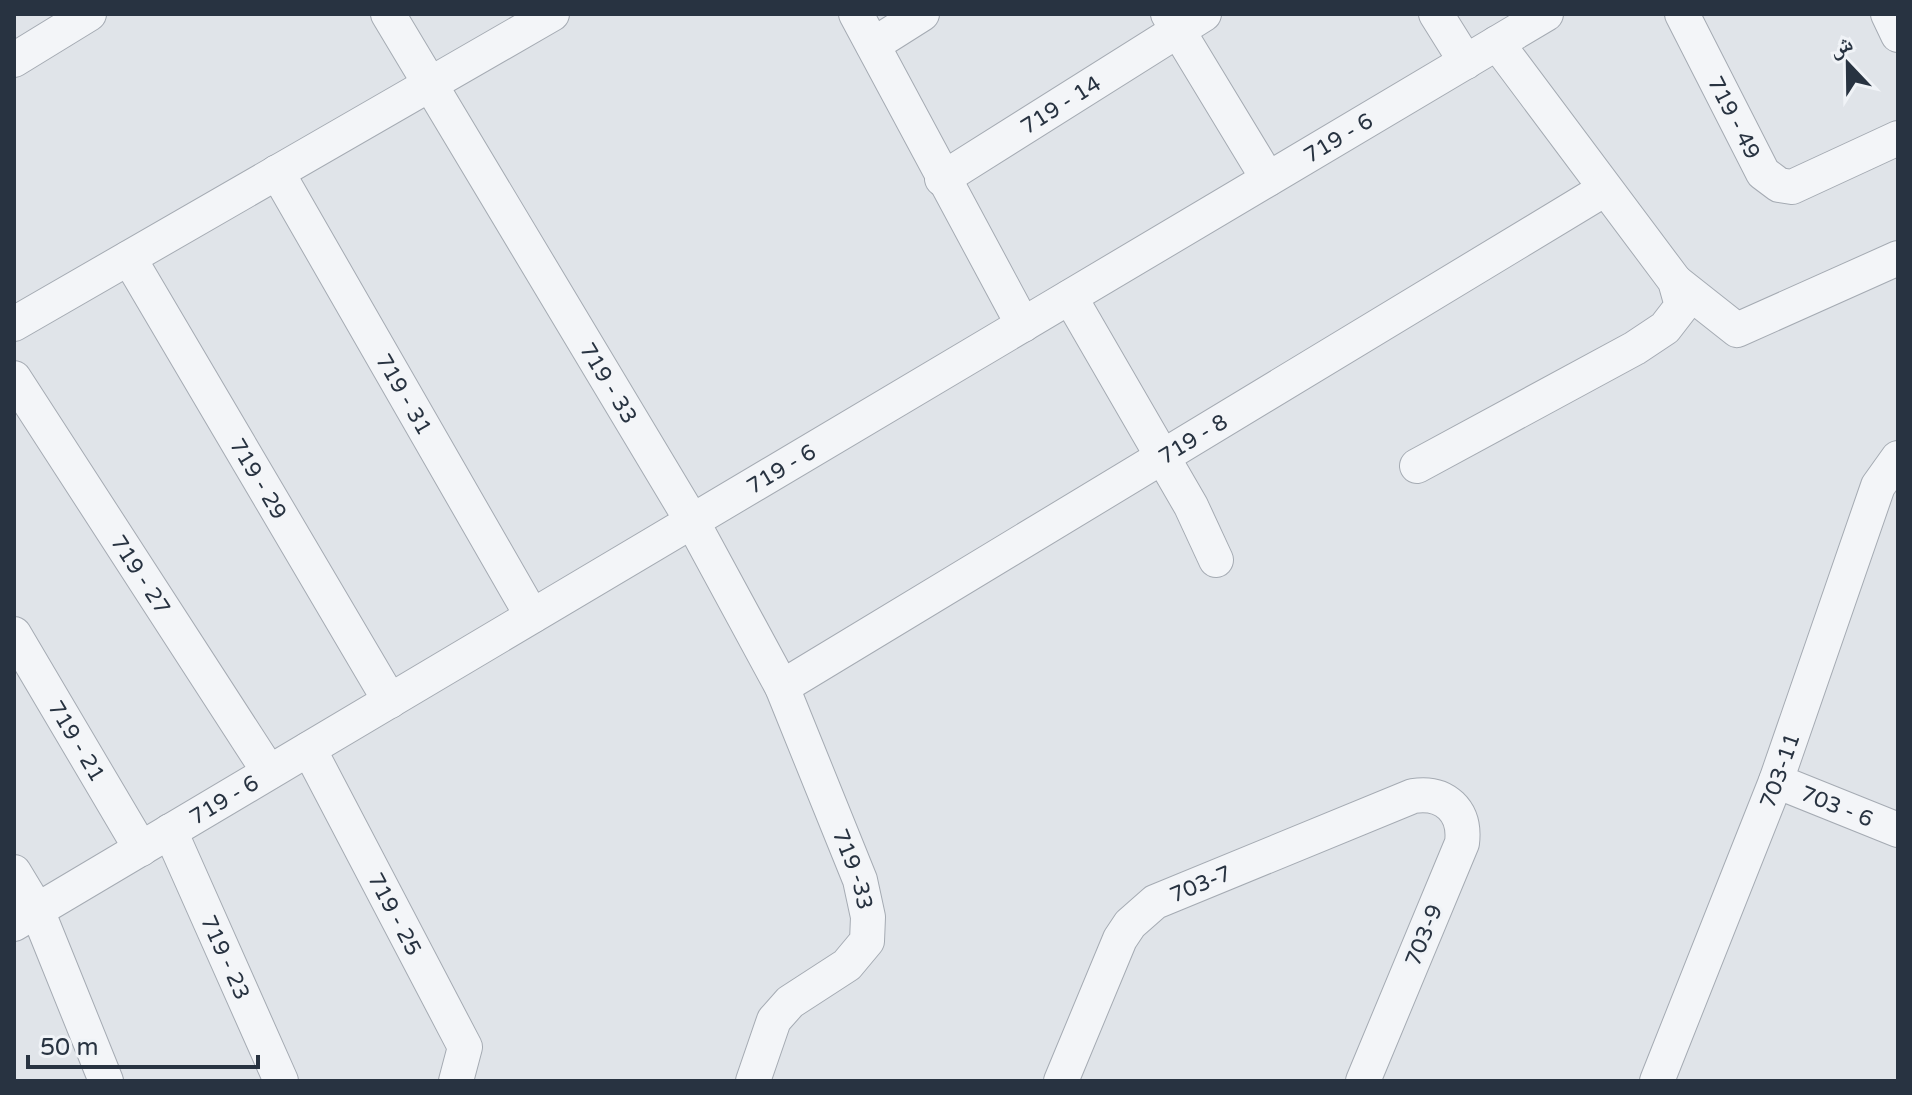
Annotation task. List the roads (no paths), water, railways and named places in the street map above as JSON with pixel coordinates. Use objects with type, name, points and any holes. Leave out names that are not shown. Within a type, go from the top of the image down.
[{"type":"street","points":[[19,45],[89,14]]},
{"type":"street","name":"719 - 33","points":[[388,14],[692,521],[782,687]]},
{"type":"street","points":[[14,324],[552,14]]},
{"type":"street","points":[[856,14],[1023,325]]},
{"type":"street","points":[[873,45],[922,14]]},
{"type":"street","points":[[1436,14],[1466,62]]},
{"type":"street","name":"719 - 6","points":[[26,917],[1546,14]]},
{"type":"street","name":"719 - 49","points":[[1682,14],[1763,173],[1779,185],[1792,187],[1898,138]]},
{"type":"street","points":[[1888,14],[1898,35]]},
{"type":"street","points":[[1183,20],[1268,179]]},
{"type":"street","name":"719 - 14","points":[[942,179],[1183,20]]},
{"type":"street","points":[[1497,43],[1675,281],[1737,330],[1898,258]]},
{"type":"street","name":"719 - 31","points":[[277,172],[532,616]]},
{"type":"street","name":"719 - 8","points":[[782,687],[1605,189]]},
{"type":"street","name":"719 - 29","points":[[129,258],[390,701]]},
{"type":"street","points":[[1417,466],[1635,348],[1665,328],[1682,306],[1675,281]]},
{"type":"street","points":[[1070,297],[1191,506],[1216,560]]},
{"type":"street","name":"719 - 27","points":[[14,378],[269,772]]},
{"type":"street","name":"703-11","points":[[1657,1081],[1776,781],[1878,486],[1898,458]]},
{"type":"street","name":"719 - 21","points":[[14,634],[141,849]]},
{"type":"street","name":"719 -33","points":[[753,1081],[774,1020],[790,1002],[847,965],[867,941],[868,917],[860,880],[782,687]]},
{"type":"street","name":"719 - 25","points":[[309,749],[465,1047],[456,1081]]},
{"type":"street","name":"703 - 6","points":[[1776,781],[1898,830]]},
{"type":"street","name":"703-7","points":[[1061,1081],[1120,939],[1130,924],[1155,902],[1413,796],[1437,796]]},
{"type":"street","name":"703-9","points":[[1363,1081],[1462,843],[1463,831],[1455,809],[1437,796]]},
{"type":"street","name":"719 - 23","points":[[170,831],[281,1081]]},
{"type":"street","points":[[14,872],[26,917],[106,1081]]}]
